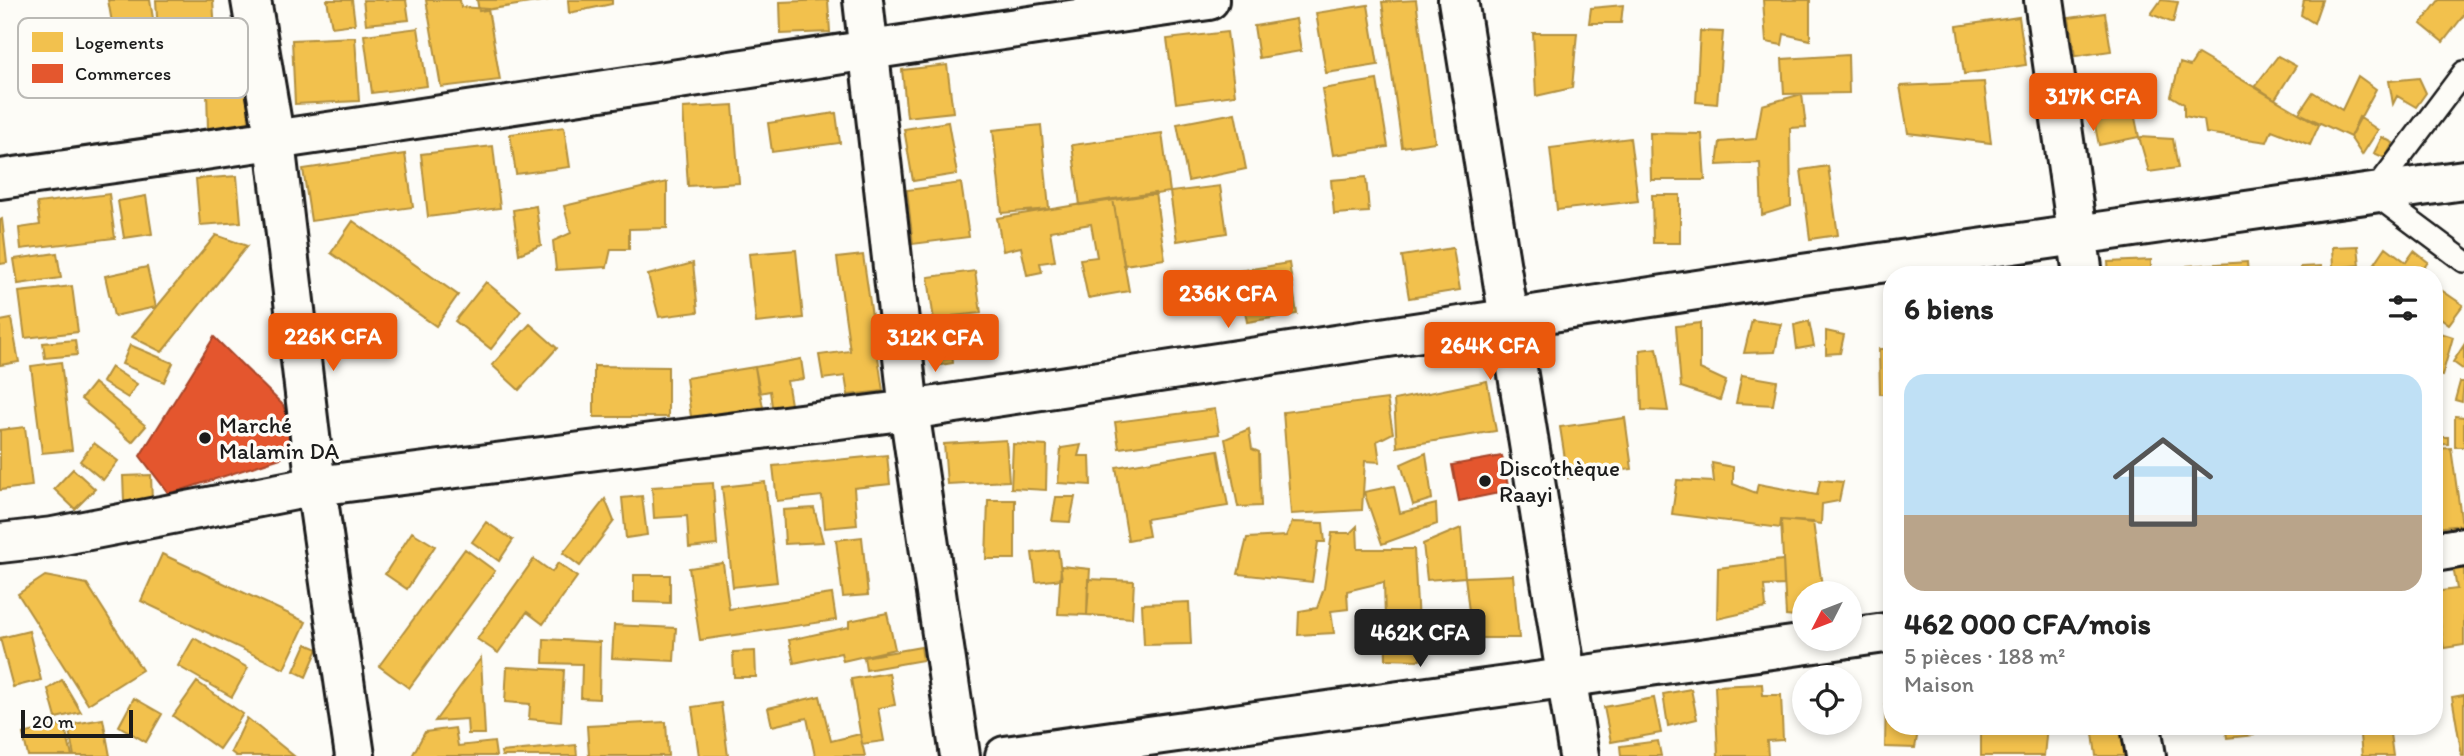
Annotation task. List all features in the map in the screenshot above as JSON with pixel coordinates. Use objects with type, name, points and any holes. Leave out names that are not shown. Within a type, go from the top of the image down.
[{"type":"street","points":[[251,0],[275,142],[316,486],[355,756]]},
{"type":"street","points":[[863,0],[909,410],[960,756]]},
{"type":"street","points":[[0,179],[275,142],[870,48],[1209,0]]},
{"type":"street","points":[[1458,0],[1579,756]]},
{"type":"street","points":[[2044,0],[2082,266]]},
{"type":"street","points":[[0,543],[53,537],[316,486],[909,410],[1509,317],[2078,233],[2464,180]]},
{"type":"street","points":[[2443,550],[2464,547]]},
{"type":"street","points":[[1862,636],[1883,633]]},
{"type":"street","points":[[1005,756],[1792,646]]},
{"type":"street","points":[[2142,735],[2146,756]]},
{"type":"lane","points":[[2464,72],[2374,192],[2464,261]]},
{"type":"building: Logements","points":[[108,0],[150,0],[153,18],[111,18]]},
{"type":"building: Logements","points":[[156,0],[213,0],[214,18],[157,18]]},
{"type":"building: Logements","points":[[327,0],[352,0],[355,24],[332,27]]},
{"type":"building: Logements","points":[[363,0],[406,0],[409,20],[366,24]]},
{"type":"building: Logements","points":[[426,0],[460,0],[461,7],[488,9],[500,80],[441,87]]},
{"type":"building: Logements","points":[[477,0],[549,0],[479,11]]},
{"type":"building: Logements","points":[[568,0],[612,0],[612,4],[569,13]]},
{"type":"building: Logements","points":[[828,0],[830,32],[781,34],[780,2]]},
{"type":"building: Logements","points":[[1416,0],[1435,142],[1402,147],[1382,2]]},
{"type":"building: Logements","points":[[1763,0],[1810,0],[1810,40],[1784,34],[1782,45],[1766,42]]},
{"type":"building: Logements","points":[[2161,0],[2178,2],[2173,23],[2151,14]]},
{"type":"building: Logements","points":[[2304,0],[2322,0],[2314,23],[2301,15]]},
{"type":"building: Logements","points":[[2439,0],[2464,0],[2464,15],[2443,42],[2421,24]]},
{"type":"building: Logements","points":[[1368,5],[1378,65],[1326,73],[1316,13]]},
{"type":"building: Logements","points":[[1623,5],[1621,23],[1589,23],[1591,8]]},
{"type":"building: Logements","points":[[2105,13],[2111,51],[2075,56],[2069,18]]},
{"type":"building: Logements","points":[[2019,17],[2026,65],[1964,74],[1957,26]]},
{"type":"building: Logements","points":[[1296,19],[1301,51],[1259,58],[1254,26]]},
{"type":"building: Logements","points":[[418,28],[427,86],[372,93],[364,35]]},
{"type":"building: Logements","points":[[1700,31],[1723,32],[1717,104],[1696,102]]},
{"type":"building: Logements","points":[[1227,32],[1235,95],[1176,103],[1167,39]]},
{"type":"building: Logements","points":[[1533,33],[1577,33],[1572,88],[1536,96]]},
{"type":"building: Logements","points":[[355,37],[359,101],[295,104],[292,40]]},
{"type":"building: Logements","points":[[2198,54],[2319,125],[2310,145],[2272,130],[2267,142],[2206,133],[2204,120],[2184,116],[2184,104],[2171,96],[2180,63],[2190,66]]},
{"type":"building: Logements","points":[[1848,55],[1849,93],[1784,94],[1782,59]]},
{"type":"building: Logements","points":[[2278,56],[2296,66],[2275,99],[2255,86]]},
{"type":"building: Logements","points":[[947,65],[953,112],[907,117],[902,70]]},
{"type":"building: Logements","points":[[2126,74],[2139,137],[2099,145],[2086,82]]},
{"type":"building: Logements","points":[[2358,76],[2376,89],[2350,137],[2299,113],[2313,92],[2342,110]]},
{"type":"building: Logements","points":[[2419,78],[2426,93],[2416,107],[2397,96],[2393,104],[2389,81]]},
{"type":"building: Logements","points":[[1377,80],[1388,147],[1333,155],[1322,89]]},
{"type":"building: Logements","points":[[1984,82],[1991,143],[1908,133],[1900,86]]},
{"type":"building: Logements","points":[[248,89],[249,130],[208,131],[207,98],[248,98]]},
{"type":"building: Logements","points":[[1802,94],[1806,127],[1790,128],[1791,206],[1762,215],[1760,163],[1717,165],[1720,142],[1756,139],[1762,105]]},
{"type":"building: Logements","points":[[733,105],[739,183],[688,186],[683,108]]},
{"type":"building: Logements","points":[[836,113],[840,143],[772,152],[768,123]]},
{"type":"building: Logements","points":[[1235,113],[1246,169],[1188,181],[1177,124]]},
{"type":"building: Logements","points":[[2359,117],[2378,130],[2362,155],[2350,137]]},
{"type":"building: Logements","points":[[948,122],[957,174],[913,181],[904,129]]},
{"type":"building: Logements","points":[[1041,125],[1049,209],[1002,213],[993,130]]},
{"type":"building: Logements","points":[[564,127],[570,167],[516,174],[510,134]]},
{"type":"building: Logements","points":[[1162,133],[1170,192],[1080,205],[1072,145]]},
{"type":"building: Logements","points":[[1650,133],[1702,134],[1705,180],[1651,180]]},
{"type":"building: Logements","points":[[2139,137],[2173,139],[2178,168],[2149,172]]},
{"type":"building: Logements","points":[[2382,137],[2393,143],[2385,158],[2374,153]]},
{"type":"building: Logements","points":[[1630,138],[1638,201],[1557,210],[1550,148]]},
{"type":"building: Logements","points":[[493,146],[500,208],[428,217],[421,154]]},
{"type":"building: Logements","points":[[405,154],[413,207],[311,221],[303,169]]},
{"type":"building: Logements","points":[[1828,166],[1838,235],[1810,239],[1801,170]]},
{"type":"building: Logements","points":[[237,176],[241,222],[200,225],[196,179]]},
{"type":"building: Logements","points":[[1366,177],[1369,212],[1334,214],[1331,180]]},
{"type":"building: Logements","points":[[667,182],[667,228],[629,229],[629,249],[611,249],[607,267],[556,270],[553,241],[571,233],[564,206]]},
{"type":"building: Logements","points":[[961,183],[969,237],[913,244],[907,190]]},
{"type":"building: Logements","points":[[1220,186],[1227,233],[1177,241],[1170,192]]},
{"type":"building: Logements","points":[[1155,193],[1165,259],[1124,265],[1113,199]]},
{"type":"building: Logements","points":[[109,194],[115,238],[21,249],[19,228],[40,225],[37,203]]},
{"type":"building: Logements","points":[[1652,195],[1680,195],[1680,243],[1653,243]]},
{"type":"building: Logements","points":[[146,196],[152,234],[124,238],[118,201]]},
{"type":"building: Logements","points":[[1113,199],[1129,291],[1088,298],[1080,259],[1097,257],[1091,224],[1050,231],[1055,261],[1040,263],[1042,272],[1027,275],[1021,247],[1003,251],[997,218]]},
{"type":"building: Logements","points":[[536,206],[541,245],[519,254],[513,210]]},
{"type":"building: Logements","points":[[2,219],[7,263],[0,264],[0,220]]},
{"type":"building: Logements","points":[[353,221],[458,295],[436,326],[331,253]]},
{"type":"building: Logements","points":[[216,235],[247,246],[162,352],[132,337]]},
{"type":"building: Logements","points":[[2358,246],[2360,265],[2333,266],[2332,247]]},
{"type":"building: Logements","points":[[2386,247],[2406,262],[2414,251],[2428,262],[2425,266],[2373,266]]},
{"type":"building: Logements","points":[[1453,248],[1460,290],[1409,298],[1402,256]]},
{"type":"building: Logements","points":[[796,250],[803,318],[756,323],[749,254]]},
{"type":"building: Logements","points":[[57,253],[61,278],[18,284],[14,259]]},
{"type":"building: Logements","points":[[863,255],[883,391],[848,395],[845,376],[823,379],[819,355],[850,351],[837,258]]},
{"type":"building: Logements","points":[[2151,260],[2151,266],[2108,266],[2108,262]]},
{"type":"building: Logements","points":[[2247,262],[2247,266],[2187,266]]},
{"type":"building: Logements","points":[[693,263],[698,312],[659,317],[648,275]]},
{"type":"building: Logements","points":[[1289,263],[1297,314],[1247,322],[1238,271]]},
{"type":"building: Logements","points":[[147,267],[156,307],[114,316],[105,276]]},
{"type":"building: Logements","points":[[975,271],[981,313],[953,316],[954,326],[970,324],[974,348],[952,351],[953,363],[940,365],[928,277]]},
{"type":"building: Logements","points":[[486,282],[521,311],[491,349],[455,321]]},
{"type":"building: Logements","points":[[72,286],[78,332],[25,338],[19,292]]},
{"type":"building: Logements","points":[[2443,291],[2463,305],[2449,324],[2443,320]]},
{"type":"building: Logements","points":[[11,319],[19,362],[0,365],[0,321]]},
{"type":"building: Logements","points":[[1752,320],[1781,324],[1775,352],[1744,353]]},
{"type":"building: Logements","points":[[1809,321],[1814,346],[1797,349],[1794,325]]},
{"type":"building: Logements","points":[[1700,323],[1700,369],[1726,381],[1720,400],[1681,387],[1676,326]]},
{"type":"building: Logements","points":[[530,324],[557,348],[519,390],[492,365]]},
{"type":"building: Logements","points":[[1826,331],[1844,335],[1840,353],[1826,354]]},
{"type":"building: Logements","points":[[2443,334],[2453,337],[2443,372]]},
{"type":"building: Logements","points":[[75,340],[77,355],[45,358],[43,343]]},
{"type":"building: Logements","points":[[130,345],[173,363],[164,382],[122,364]]},
{"type":"building: Logements","points":[[2464,345],[2464,370],[2453,362]]},
{"type":"building: Logements","points":[[1657,348],[1668,411],[1642,410],[1640,350]]},
{"type":"building: Logements","points":[[1879,349],[1883,349],[1883,394],[1880,394]]},
{"type":"building: Logements","points":[[801,359],[804,379],[787,381],[792,410],[773,414],[770,391],[759,393],[755,367]]},
{"type":"building: Logements","points":[[61,362],[72,450],[42,453],[31,366]]},
{"type":"building: Logements","points":[[594,366],[668,367],[668,417],[594,417]]},
{"type":"building: Logements","points":[[111,367],[137,384],[128,398],[102,382]]},
{"type":"building: Logements","points":[[755,367],[763,407],[691,417],[686,378]]},
{"type":"building: Logements","points":[[1742,375],[1777,381],[1773,405],[1736,403]]},
{"type":"building: Logements","points":[[1487,381],[1496,431],[1397,447],[1394,400]]},
{"type":"building: Logements","points":[[2460,382],[2464,382],[2462,402],[2455,400]]},
{"type":"building: Logements","points":[[94,383],[146,426],[132,442],[81,399]]},
{"type":"building: Logements","points":[[1387,399],[1393,433],[1377,441],[1380,462],[1365,461],[1362,510],[1291,514],[1283,412]]},
{"type":"building: Logements","points":[[1215,409],[1219,434],[1119,448],[1115,422]]},
{"type":"building: Logements","points":[[2455,416],[2464,417],[2464,447],[2455,447]]},
{"type":"building: Logements","points":[[1625,418],[1632,469],[1568,478],[1560,427]]},
{"type":"building: Logements","points":[[25,427],[32,486],[0,490],[0,430]]},
{"type":"building: Logements","points":[[1249,429],[1252,449],[1259,452],[1261,506],[1238,507],[1225,439]]},
{"type":"building: Logements","points":[[2443,437],[2448,437],[2448,444],[2443,444]]},
{"type":"building: Logements","points":[[1006,440],[1009,481],[947,484],[944,444]]},
{"type":"building: Logements","points":[[94,443],[118,461],[103,480],[80,461]]},
{"type":"building: Logements","points":[[1013,444],[1047,446],[1046,490],[1011,488]]},
{"type":"building: Logements","points":[[1081,445],[1078,456],[1090,456],[1091,485],[1058,483],[1061,448]]},
{"type":"building: Logements","points":[[2443,448],[2451,448],[2462,525],[2443,527]]},
{"type":"building: Logements","points":[[1218,450],[1228,506],[1146,519],[1149,536],[1128,540],[1116,467]]},
{"type":"building: Logements","points":[[1426,453],[1432,499],[1413,505],[1401,464]]},
{"type":"building: Logements","points":[[887,455],[890,484],[854,488],[857,525],[825,528],[822,496],[777,501],[773,466]]},
{"type":"building: Logements","points":[[1712,463],[1733,467],[1733,484],[1756,493],[1758,484],[1817,495],[1820,480],[1843,482],[1839,501],[1822,504],[1821,524],[1781,520],[1780,528],[1672,514],[1677,480],[1714,482]]},
{"type":"building: Logements","points":[[73,469],[95,489],[75,509],[54,489]]},
{"type":"building: Logements","points":[[151,475],[152,501],[124,501],[123,476]]},
{"type":"building: Logements","points":[[765,482],[777,582],[733,587],[722,487]]},
{"type":"building: Logements","points":[[713,483],[717,545],[689,548],[687,516],[654,518],[652,487]]},
{"type":"building: Logements","points":[[1394,486],[1400,513],[1436,504],[1437,524],[1382,544],[1364,492]]},
{"type":"building: Logements","points":[[642,496],[647,535],[626,538],[622,498]]},
{"type":"building: Logements","points":[[1056,497],[1075,497],[1070,522],[1052,521]]},
{"type":"building: Logements","points":[[605,499],[614,521],[580,566],[563,553]]},
{"type":"building: Logements","points":[[988,500],[1015,500],[1015,559],[986,559]]},
{"type":"building: Logements","points":[[814,508],[823,542],[785,544],[783,510]]},
{"type":"building: Logements","points":[[1781,520],[1813,522],[1821,581],[1792,581],[1792,617],[1786,616]]},
{"type":"building: Logements","points":[[486,522],[513,540],[499,561],[472,542]]},
{"type":"building: Logements","points":[[1292,522],[1323,523],[1325,542],[1318,542],[1312,582],[1238,574],[1247,538],[1286,536]]},
{"type":"building: Logements","points":[[1357,526],[1358,549],[1414,549],[1420,660],[1386,659],[1384,582],[1347,591],[1348,609],[1331,611],[1334,633],[1298,635],[1299,611],[1317,608],[1324,588],[1332,533],[1350,533]]},
{"type":"building: Logements","points":[[1461,528],[1465,577],[1427,580],[1423,544]]},
{"type":"building: Logements","points":[[412,532],[435,546],[407,589],[385,574]]},
{"type":"building: Logements","points":[[862,537],[868,595],[843,597],[836,540]]},
{"type":"building: Logements","points":[[465,549],[495,571],[409,688],[379,666]]},
{"type":"building: Logements","points":[[1058,550],[1062,579],[1036,582],[1032,553]]},
{"type":"building: Logements","points":[[162,554],[306,622],[284,669],[141,601]]},
{"type":"building: Logements","points":[[534,559],[552,572],[558,563],[577,577],[543,624],[527,612],[498,653],[477,639]]},
{"type":"building: Logements","points":[[1783,560],[1784,585],[1764,586],[1766,608],[1717,619],[1718,568]]},
{"type":"building: Logements","points":[[723,563],[729,609],[832,594],[836,620],[700,640],[689,568]]},
{"type":"building: Logements","points":[[2464,565],[2464,645],[2444,648],[2443,591],[2457,589],[2453,567]]},
{"type":"building: Logements","points":[[1061,566],[1090,569],[1087,615],[1058,614]]},
{"type":"building: Logements","points":[[634,575],[670,575],[670,603],[634,602]]},
{"type":"building: Logements","points":[[1513,575],[1519,638],[1472,638],[1465,577]]},
{"type":"building: Logements","points":[[45,576],[87,584],[142,670],[88,704],[18,594]]},
{"type":"building: Logements","points":[[1088,579],[1134,581],[1132,618],[1087,615]]},
{"type":"building: Logements","points":[[1189,602],[1191,644],[1144,645],[1142,604]]},
{"type":"building: Logements","points":[[887,613],[895,649],[843,661],[841,653],[794,663],[789,640],[849,627],[849,621]]},
{"type":"building: Logements","points":[[614,625],[676,628],[674,661],[612,658]]},
{"type":"building: Logements","points":[[29,631],[41,680],[13,687],[0,638]]},
{"type":"building: Logements","points":[[194,638],[248,668],[232,697],[178,666]]},
{"type":"building: Logements","points":[[544,639],[600,642],[599,699],[581,698],[582,664],[543,663]]},
{"type":"building: Logements","points":[[306,644],[318,649],[306,677],[294,671]]},
{"type":"building: Logements","points":[[921,647],[923,660],[866,670],[864,657]]},
{"type":"building: Logements","points":[[755,651],[756,677],[734,677],[733,652]]},
{"type":"building: Logements","points":[[481,658],[485,734],[468,734],[467,719],[435,721]]},
{"type":"building: Logements","points":[[507,667],[564,670],[561,722],[529,719],[530,704],[505,702]]},
{"type":"building: Logements","points":[[889,673],[895,705],[878,708],[884,741],[862,744],[851,679]]},
{"type":"building: Logements","points":[[62,680],[81,712],[56,718],[48,689]]},
{"type":"building: Logements","points":[[197,682],[243,714],[219,749],[173,716]]},
{"type":"building: Logements","points":[[1762,684],[1763,695],[1781,695],[1783,740],[1767,741],[1768,756],[1718,756],[1715,686]]},
{"type":"building: Logements","points":[[1691,689],[1697,719],[1668,726],[1663,694]]},
{"type":"building: Logements","points":[[2464,695],[2464,756],[2462,756],[2452,697]]},
{"type":"building: Logements","points":[[820,696],[831,741],[860,734],[865,756],[815,756],[807,718],[772,726],[768,708]]},
{"type":"building: Logements","points":[[134,698],[162,714],[146,742],[119,726]]},
{"type":"building: Logements","points":[[1654,698],[1661,733],[1611,742],[1604,707]]},
{"type":"building: Logements","points":[[721,703],[728,756],[699,756],[692,707]]},
{"type":"building: Logements","points":[[247,718],[294,756],[236,756],[231,752]]},
{"type":"building: Logements","points":[[103,719],[110,756],[74,756],[68,725]]},
{"type":"building: Logements","points":[[666,722],[668,756],[589,756],[587,726]]},
{"type":"building: Logements","points":[[64,724],[72,756],[28,756],[23,734]]},
{"type":"building: Logements","points":[[455,728],[458,746],[494,742],[496,756],[412,756],[425,732]]},
{"type":"building: Logements","points":[[1885,735],[1917,735],[1915,748],[1885,747]]},
{"type":"building: Logements","points":[[1981,735],[2046,735],[2044,756],[1981,756]]},
{"type":"building: Logements","points":[[2093,735],[2125,735],[2128,756],[2096,756]]},
{"type":"building: Logements","points":[[2226,735],[2254,735],[2227,738]]},
{"type":"building: Logements","points":[[2360,735],[2390,735],[2393,756],[2362,756]]},
{"type":"building: Logements","points":[[1658,741],[1661,756],[1621,756],[1620,746]]},
{"type":"building: Logements","points":[[576,745],[577,756],[502,756],[501,752]]},
{"type":"building: Commerces","points":[[214,337],[283,405],[299,452],[169,494],[140,456]]},
{"type":"building: Commerces","points":[[1502,456],[1509,491],[1459,501],[1452,465]]},
{"type":"place","name":"Marché Malamin DA","points":[[205,438]]},
{"type":"place","name":"Discothèque Raayi","points":[[1485,481]]}]
